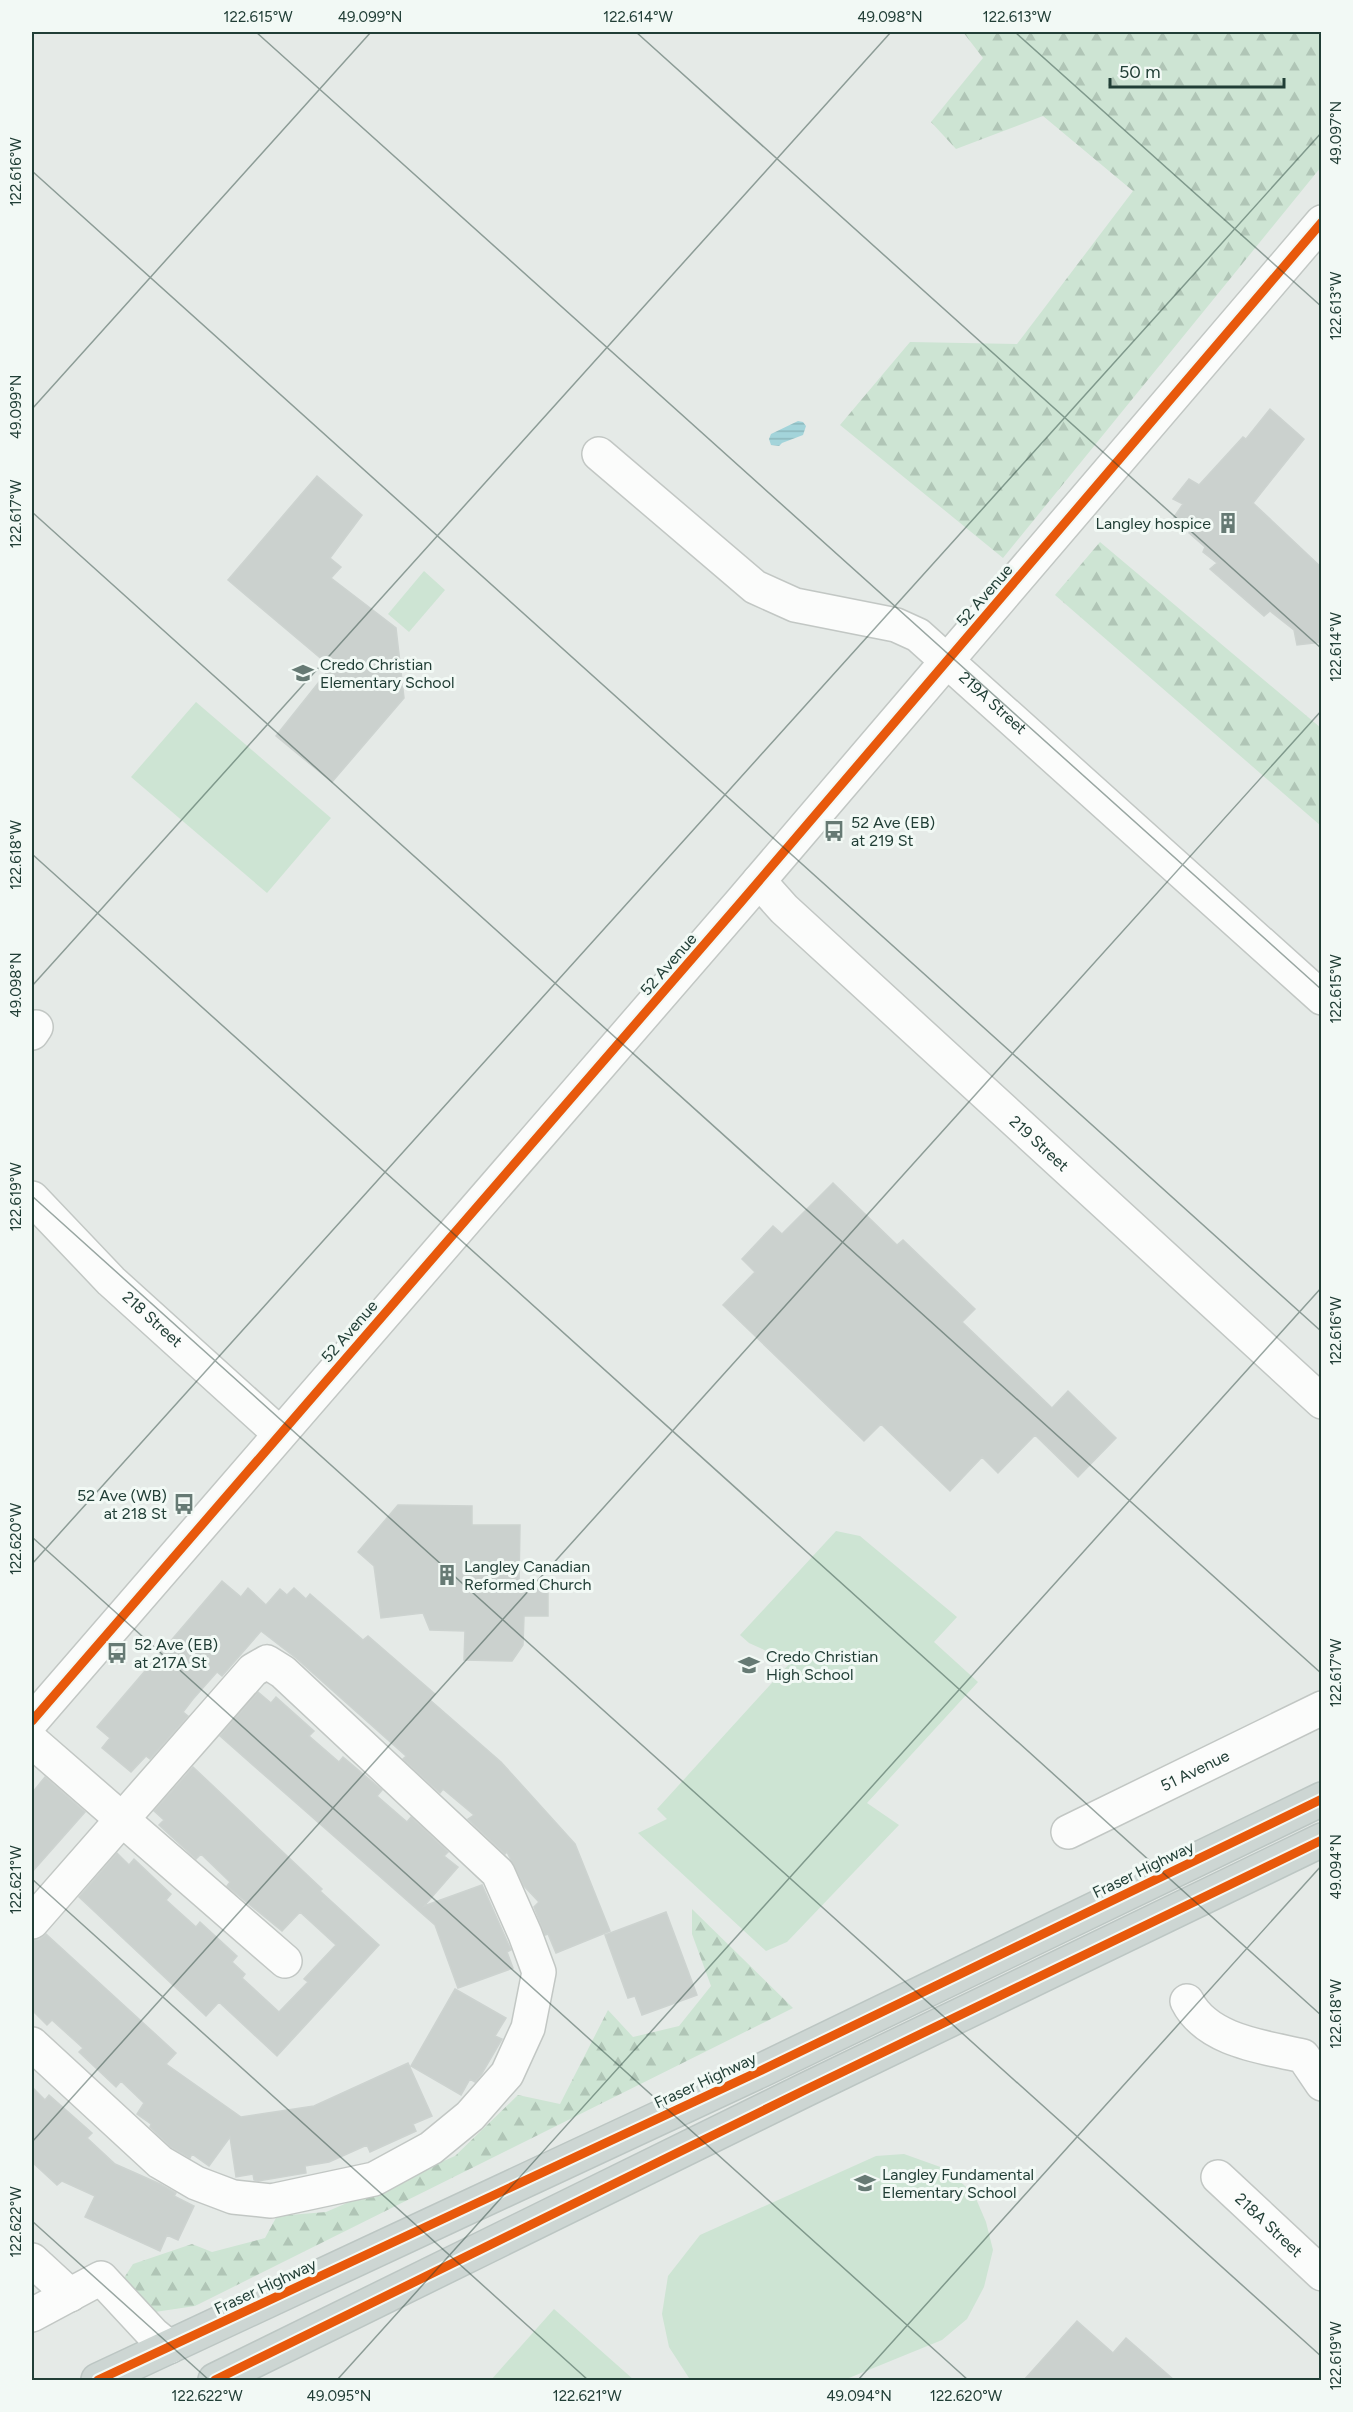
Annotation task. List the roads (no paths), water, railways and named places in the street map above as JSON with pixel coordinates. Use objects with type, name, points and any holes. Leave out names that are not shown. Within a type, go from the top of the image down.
[{"type":"main road","name":"Fraser Highway","points":[[98,2380],[762,2070],[1322,1799]]},
{"type":"main road","points":[[215,2380],[805,2090],[1322,1840]]},
{"type":"street","name":"52 Avenue","points":[[32,1721],[759,881],[1322,222]]},
{"type":"street","name":"219A Street","points":[[599,454],[755,587],[795,605],[896,626],[918,635],[1322,998]]},
{"type":"street","name":"219 Street","points":[[759,881],[793,917],[1322,1402]]},
{"type":"street","name":"218 Street","points":[[32,1198],[111,1281],[279,1433]]},
{"type":"street","points":[[32,1922],[253,1670],[267,1662],[291,1679],[498,1873],[539,1972],[528,2028],[507,2074],[470,2116],[431,2148],[374,2179],[271,2201],[233,2197],[196,2183],[160,2162],[32,2044]]},
{"type":"street","name":"51 Avenue","points":[[1068,1832],[1322,1708]]},
{"type":"street","points":[[32,1741],[285,1961]]},
{"type":"street","points":[[1187,2001],[1193,2012],[1224,2035],[1303,2056],[1322,2084]]},
{"type":"street","name":"218A Street","points":[[1218,2177],[1322,2274]]},
{"type":"street","points":[[32,2260],[70,2295]]},
{"type":"street","points":[[32,2315],[100,2278],[153,2334],[169,2347]]},
{"type":"water","points":[[798,421],[803,422],[806,426],[803,435],[779,446],[771,445],[769,439],[771,434]]},
{"type":"place","name":"Langley hospice","points":[[1228,523]]},
{"type":"place","name":"Credo Christian Elementary School","points":[[303,673]]},
{"type":"place","name":"52 Ave (EB) at 219 St","points":[[834,831]]},
{"type":"place","name":"52 Ave (WB) at 218 St","points":[[184,1504]]},
{"type":"place","name":"Langley Canadian Reformed Church","points":[[447,1575]]},
{"type":"place","name":"52 Ave (EB) at 217A St","points":[[117,1653]]},
{"type":"place","name":"Credo Christian High School","points":[[749,1665]]},
{"type":"place","name":"Langley Fundamental Elementary School","points":[[865,2183]]}]
